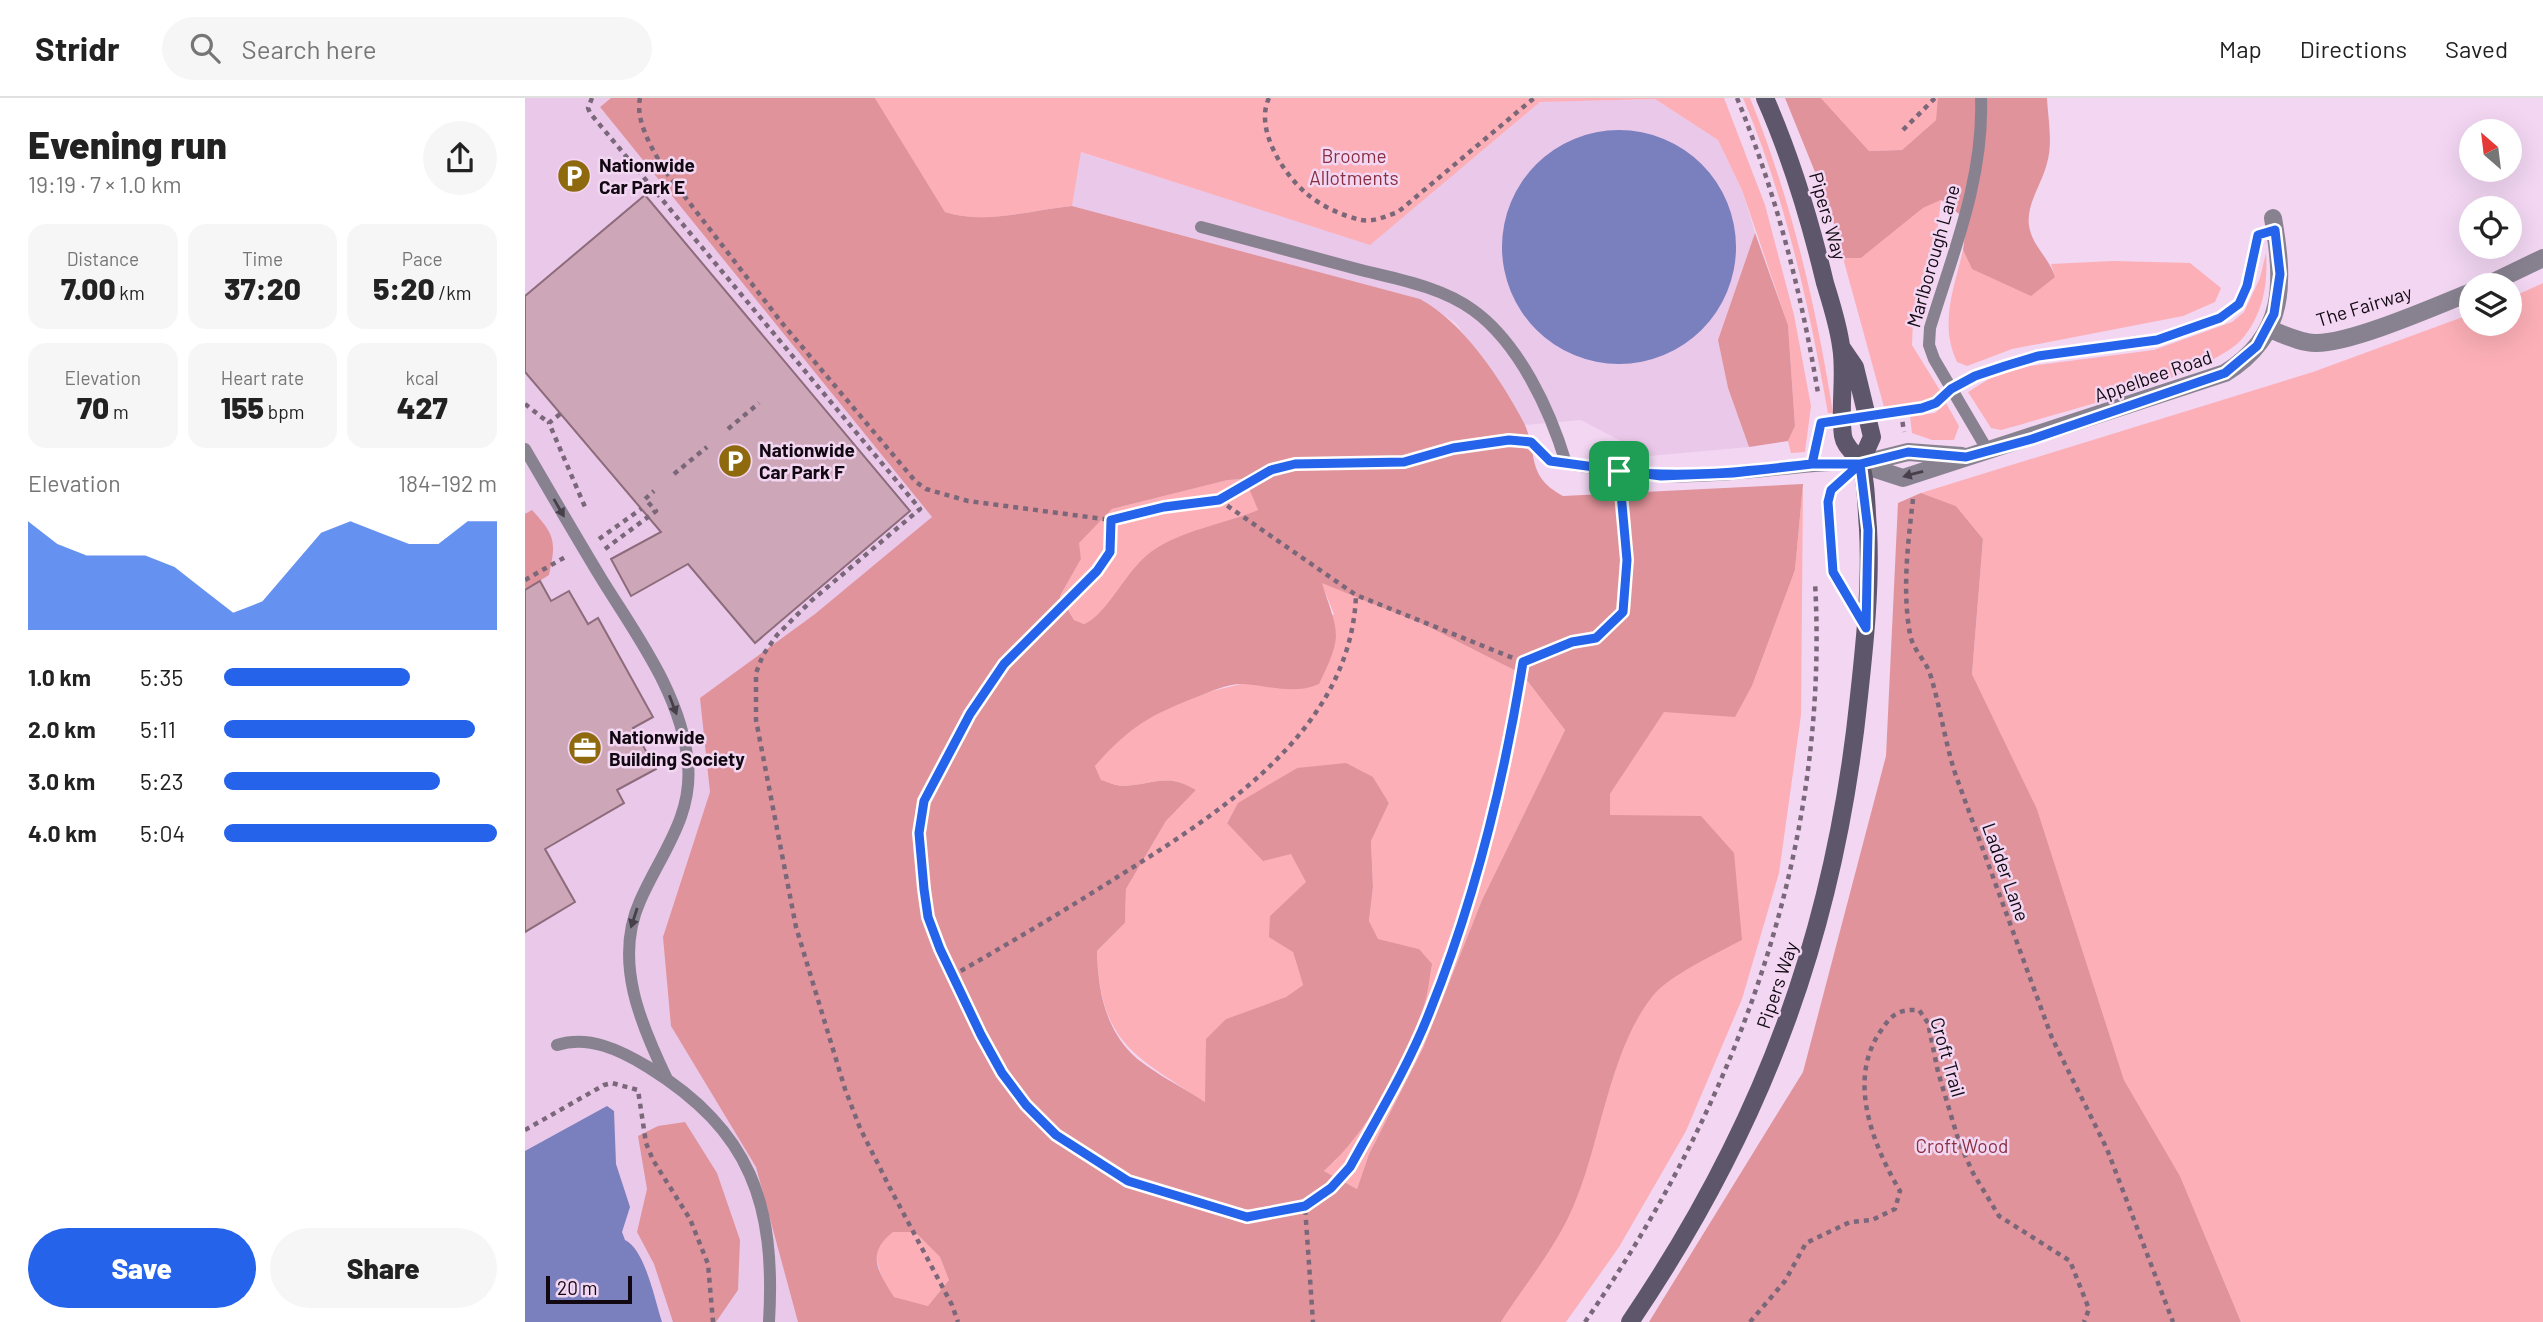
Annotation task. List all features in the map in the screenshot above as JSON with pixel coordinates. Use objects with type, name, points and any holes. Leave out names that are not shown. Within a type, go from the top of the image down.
[{"type":"main road","name":"Pipers Way","points":[[1630,1322],[1696,1216],[1729,1156],[1756,1101],[1798,996],[1817,933],[1842,822],[1856,733],[1866,628],[1868,530],[1860,464],[1844,441],[1842,348],[1803,201],[1765,98]]},
{"type":"main road","name":"Pipers Way","points":[[1842,348],[1854,367],[1868,416],[1871,437],[1860,464]]},
{"type":"street","name":"Appelbee Road","points":[[1860,464],[1896,476],[1912,475],[2225,373],[2248,356],[2269,329],[2280,285],[2273,218]]},
{"type":"street","points":[[2512,273],[2543,258]]},
{"type":"street","name":"The Fairway","points":[[2269,329],[2308,343],[2326,343],[2459,297]]},
{"type":"street","name":"Appelbee Road","points":[[1860,464],[1908,452],[1966,457]]},
{"type":"lane","name":"Marlborough Lane","points":[[1981,98],[1982,130],[1975,178],[1930,328],[1929,345],[1934,359],[1988,451]]},
{"type":"lane","points":[[1201,228],[1419,285],[1473,310],[1493,328],[1538,391],[1555,425],[1566,464]]},
{"type":"lane","points":[[525,449],[666,688],[682,730],[688,765],[688,796],[680,827],[639,903],[630,929],[634,999],[648,1040],[667,1079]]},
{"type":"lane","points":[[1550,461],[1681,476],[1812,464],[1860,464]]},
{"type":"lane","points":[[1860,464],[1831,490],[1828,502],[1833,572],[1866,628]]},
{"type":"lane","points":[[557,1045],[575,1042],[605,1045],[633,1058],[667,1079],[708,1113],[745,1160],[754,1182],[771,1260],[769,1322]]},
{"type":"path","points":[[592,98],[588,108],[590,113],[920,509],[811,601],[777,635],[763,655],[756,673],[756,720],[796,927],[845,1088],[860,1128],[953,1305],[958,1322]]},
{"type":"path","points":[[641,98],[641,118],[651,146],[665,171],[782,323],[916,482],[926,489],[968,501],[1111,520],[1164,507],[1219,500],[1271,470],[1295,464],[1404,462],[1453,448],[1509,440],[1531,442],[1550,461]]},
{"type":"path","points":[[1269,98],[1266,124],[1272,146],[1289,173],[1307,194],[1322,204],[1344,214],[1370,220],[1398,212],[1534,98]]},
{"type":"path","points":[[1737,98],[1761,160],[1789,251],[1819,402]]},
{"type":"path","points":[[1903,130],[1935,98]]},
{"type":"path","points":[[1868,416],[1901,412],[1936,403],[1951,389],[1975,376],[2038,356],[2147,342],[2220,318],[2239,304],[2255,261]]},
{"type":"path","points":[[728,429],[759,403]]},
{"type":"path","points":[[525,404],[549,423],[587,517]]},
{"type":"path","points":[[1901,412],[1908,452]]},
{"type":"path","points":[[549,423],[560,414]]},
{"type":"path","points":[[674,474],[707,447]]},
{"type":"path","points":[[1219,500],[1356,595],[1523,662],[1572,642],[1596,638],[1623,612],[1627,560],[1619,471]]},
{"type":"path","name":"Ladder Lane","points":[[1912,475],[1907,552],[1910,634],[1916,652],[1931,674],[1943,737],[1956,776],[2053,1038],[2107,1149],[2173,1322]]},
{"type":"path","points":[[602,551],[620,541],[656,511],[645,499],[654,491]]},
{"type":"path","points":[[609,534],[642,509]]},
{"type":"path","points":[[1111,520],[1110,552],[1097,571],[1004,664],[970,714],[924,801],[919,833],[928,917],[952,976],[981,1035],[1010,1084],[1056,1135],[1128,1181],[1247,1217],[1305,1206],[1331,1188],[1350,1167],[1430,1012],[1476,877],[1510,747],[1523,662]]},
{"type":"path","points":[[525,580],[596,540],[592,533]]},
{"type":"path","points":[[1585,1322],[1647,1229],[1687,1155],[1735,1050],[1762,977],[1787,890],[1810,765],[1817,651],[1815,577]]},
{"type":"path","points":[[952,976],[1025,935],[1196,827],[1263,773],[1317,713],[1338,674],[1353,634],[1356,595]]},
{"type":"path","name":"Croft Trail","points":[[1750,1322],[1785,1281],[1806,1243],[1850,1222],[1872,1220],[1895,1209],[1900,1191],[1874,1140],[1866,1105],[1865,1082],[1870,1047],[1892,1014],[1919,1010],[1928,1023],[1937,1072],[1959,1142],[1973,1173],[1999,1216],[2070,1261],[2089,1309],[2084,1322]]},
{"type":"path","points":[[525,1130],[604,1085],[612,1083],[638,1090],[646,1143],[653,1160],[690,1219],[708,1264],[713,1322]]},
{"type":"path","points":[[1305,1206],[1313,1322]]},
{"type":"shaded area","points":[[525,98],[611,98],[600,107],[932,517],[917,532],[969,1322],[525,1322]]},
{"type":"shaded area","points":[[1655,99],[1718,140],[1742,190],[1755,233],[1718,340],[1728,388],[1749,447],[1649,456],[1581,420],[1525,425],[1456,323],[1420,299],[1072,206],[1080,152],[1370,244],[1540,102]]},
{"type":"green space","points":[[611,98],[875,98],[945,212],[961,216],[992,217],[1072,206],[1420,299],[1451,322],[1492,370],[1524,423],[1538,472],[1551,488],[1563,496],[1803,484],[1795,570],[1752,686],[1735,717],[1664,712],[1610,794],[1610,815],[1701,816],[1734,853],[1742,940],[1669,981],[1652,997],[1637,1019],[1625,1044],[1583,1180],[1567,1221],[1550,1251],[1501,1322],[798,1322],[756,1167],[671,1026],[663,937],[710,792],[700,698],[815,614],[932,517],[600,107]],"holes":[[[1245,479],[1258,510],[1190,532],[1152,551],[1092,619],[1084,624],[1074,620],[1060,596],[1081,559],[1079,543],[1112,509],[1228,480]],[[1322,583],[1425,625],[1522,674],[1565,730],[1482,900],[1423,1048],[1369,1154],[1357,1189],[1324,1171],[1370,1118],[1394,1076],[1424,1006],[1432,964],[1419,949],[1378,939],[1369,921],[1373,887],[1371,841],[1389,803],[1373,777],[1346,763],[1297,768],[1238,803],[1227,823],[1263,861],[1291,854],[1306,882],[1270,916],[1269,937],[1293,952],[1303,985],[1286,997],[1226,1019],[1206,1039],[1205,1102],[1146,1066],[1122,1042],[1104,1005],[1097,951],[1125,923],[1126,889],[1166,821],[1196,790],[1168,781],[1118,785],[1101,780],[1095,766],[1119,741],[1141,724],[1166,710],[1214,690],[1238,684],[1282,689],[1301,689],[1319,684],[1335,643],[1335,624]],[[893,1232],[915,1232],[940,1257],[949,1280],[928,1306],[894,1297],[877,1263],[879,1248]]]},
{"type":"green space","name":"Broome Allotments","points":[[875,98],[1724,98],[1765,205],[1794,315],[1811,406],[1805,452],[1791,453],[1788,441],[1795,426],[1788,325],[1742,190],[1718,140],[1655,99],[1540,102],[1370,245],[1081,152],[1072,206],[992,217],[961,216],[945,212]]},
{"type":"green space","points":[[1743,98],[1750,98],[1790,214],[1819,332],[1833,413],[1828,413],[1813,333],[1784,214]]},
{"type":"green space","points":[[1785,98],[1821,98],[1869,151],[1902,150],[1936,120],[1938,98],[2047,98],[2049,156],[2030,210],[2029,226],[2055,277],[2031,296],[1972,269],[1963,250],[1967,220],[1941,200],[1923,208],[1861,258],[1843,258],[1830,209]]},
{"type":"green space","points":[[1821,98],[1938,98],[1939,101],[1936,120],[1902,150],[1869,151]]},
{"type":"green space","points":[[1941,200],[1934,257],[1913,319],[1912,345],[1941,392],[1929,401],[1884,407],[1843,258],[1861,258],[1923,208]]},
{"type":"green space","points":[[1755,233],[1788,325],[1795,426],[1788,441],[1749,447],[1728,388],[1718,340]]},
{"type":"green space","points":[[1963,250],[1972,269],[2055,277],[2051,264],[2113,261],[2190,263],[2221,288],[2215,302],[2183,316],[2012,349],[1967,366],[1957,362],[1949,334],[1952,293]]},
{"type":"green space","points":[[2266,253],[2263,299],[2255,320],[2242,339],[2225,353],[2198,366],[2166,380],[2001,430],[1991,428],[1968,392],[1992,377],[2030,366],[2154,350],[2232,322],[2244,312],[2260,278]]},
{"type":"green space","points":[[2543,283],[2543,1322],[2241,1322],[2180,1176],[2124,1080],[2037,809],[1972,674],[1983,539],[1956,506],[1921,493],[2313,372],[2459,318],[2459,336],[2522,336],[2522,293]]},
{"type":"green space","points":[[1946,403],[1959,426],[1954,440],[1932,440],[1912,433],[1910,416],[1935,413]]},
{"type":"green space","points":[[1246,479],[1258,510],[1190,532],[1152,551],[1092,619],[1084,624],[1074,620],[1060,596],[1081,559],[1078,543],[1112,509],[1228,480]]},
{"type":"green space","points":[[1803,484],[1801,715],[1779,873],[1742,999],[1686,1131],[1619,1247],[1566,1322],[1501,1322],[1550,1251],[1567,1221],[1583,1180],[1625,1044],[1637,1019],[1652,997],[1669,981],[1742,940],[1609,815],[1610,794],[1664,711],[1735,716],[1752,686],[1795,570]]},
{"type":"green space","name":"Croft Wood","points":[[1921,493],[1956,506],[1983,539],[1972,674],[2037,809],[2124,1080],[2180,1176],[2241,1322],[1649,1322],[1803,1072],[1886,756],[1898,503]]},
{"type":"green space","points":[[532,510],[550,533],[553,555],[549,575],[525,590],[525,514]]},
{"type":"green space","points":[[1321,582],[1425,625],[1522,674],[1565,730],[1482,900],[1423,1048],[1369,1154],[1357,1189],[1324,1171],[1336,1160],[1419,949],[1377,939],[1369,921],[1373,887],[1371,841],[1389,803],[1373,777],[1297,768],[1238,804],[1227,822],[1291,853],[1307,882],[1270,916],[1293,952],[1303,985],[1286,997],[1226,1019],[1205,1102],[1141,1059],[1114,1028],[1105,1007],[1097,951],[1125,923],[1126,889],[1166,821],[1196,790],[1168,781],[1118,785],[1101,780],[1095,766],[1115,742],[1149,716],[1212,691],[1241,684],[1334,614]]},
{"type":"green space","points":[[685,1122],[717,1173],[740,1240],[738,1290],[716,1322],[673,1322],[654,1264],[637,1232],[647,1189],[638,1136],[658,1126]]},
{"type":"green space","points":[[893,1232],[915,1232],[940,1257],[949,1280],[928,1306],[894,1297],[882,1278],[875,1253],[879,1243]]},
{"type":"water","points":[[1619,130],[1642,132],[1664,139],[1702,164],[1727,202],[1734,224],[1734,270],[1727,292],[1702,330],[1664,355],[1642,362],[1619,364],[1596,362],[1574,355],[1536,330],[1511,292],[1504,270],[1502,247],[1504,224],[1511,202],[1536,164],[1574,139],[1596,132]]},
{"type":"water","points":[[607,1106],[614,1111],[616,1164],[630,1207],[622,1232],[644,1264],[662,1322],[525,1322],[525,1151]]},
{"type":"building","name":"Nationwide Car Park F","points":[[645,195],[910,511],[755,643],[688,564],[631,596],[611,559],[661,532],[525,372],[525,296]]},
{"type":"building","name":"Nationwide Building Society","points":[[540,581],[551,601],[569,591],[588,624],[598,618],[653,717],[633,728],[656,769],[617,790],[624,803],[545,849],[575,902],[525,932],[525,590]]},
{"type":"place","name":"Nationwide Car Park E","points":[[574,176]]},
{"type":"place","name":"Nationwide Car Park F","points":[[735,461]]},
{"type":"place","name":"Nationwide Building Society","points":[[585,748]]},
{"type":"route","points":[[1619,471],[1627,560],[1627,591],[1623,612],[1596,638],[1572,642],[1523,662],[1510,747],[1476,877],[1450,956],[1430,1012],[1400,1075],[1350,1167],[1331,1188],[1305,1206],[1247,1217],[1128,1181],[1056,1135],[1026,1105],[1002,1073],[940,949],[928,917],[919,833],[924,801],[970,714],[1004,664],[1060,604],[1097,571],[1110,552],[1113,539],[1111,520],[1164,507],[1219,500],[1271,470],[1295,464],[1404,462],[1453,448],[1509,440],[1531,442],[1550,461],[1661,476],[1733,473],[1812,464],[1860,464],[1868,530],[1866,628],[1833,572],[1828,502],[1831,490],[1860,464],[1896,453],[1930,452],[1966,457],[2032,439],[2225,373],[2248,356],[2269,329],[2279,298],[2280,285],[2275,230],[2258,235],[2253,270],[2239,304],[2220,318],[2157,340],[2093,351],[2038,356],[1975,376],[1951,389],[1936,403],[1922,408],[1821,423],[1812,464],[1768,469],[1733,473],[1681,476],[1661,476],[1619,471]]}]
